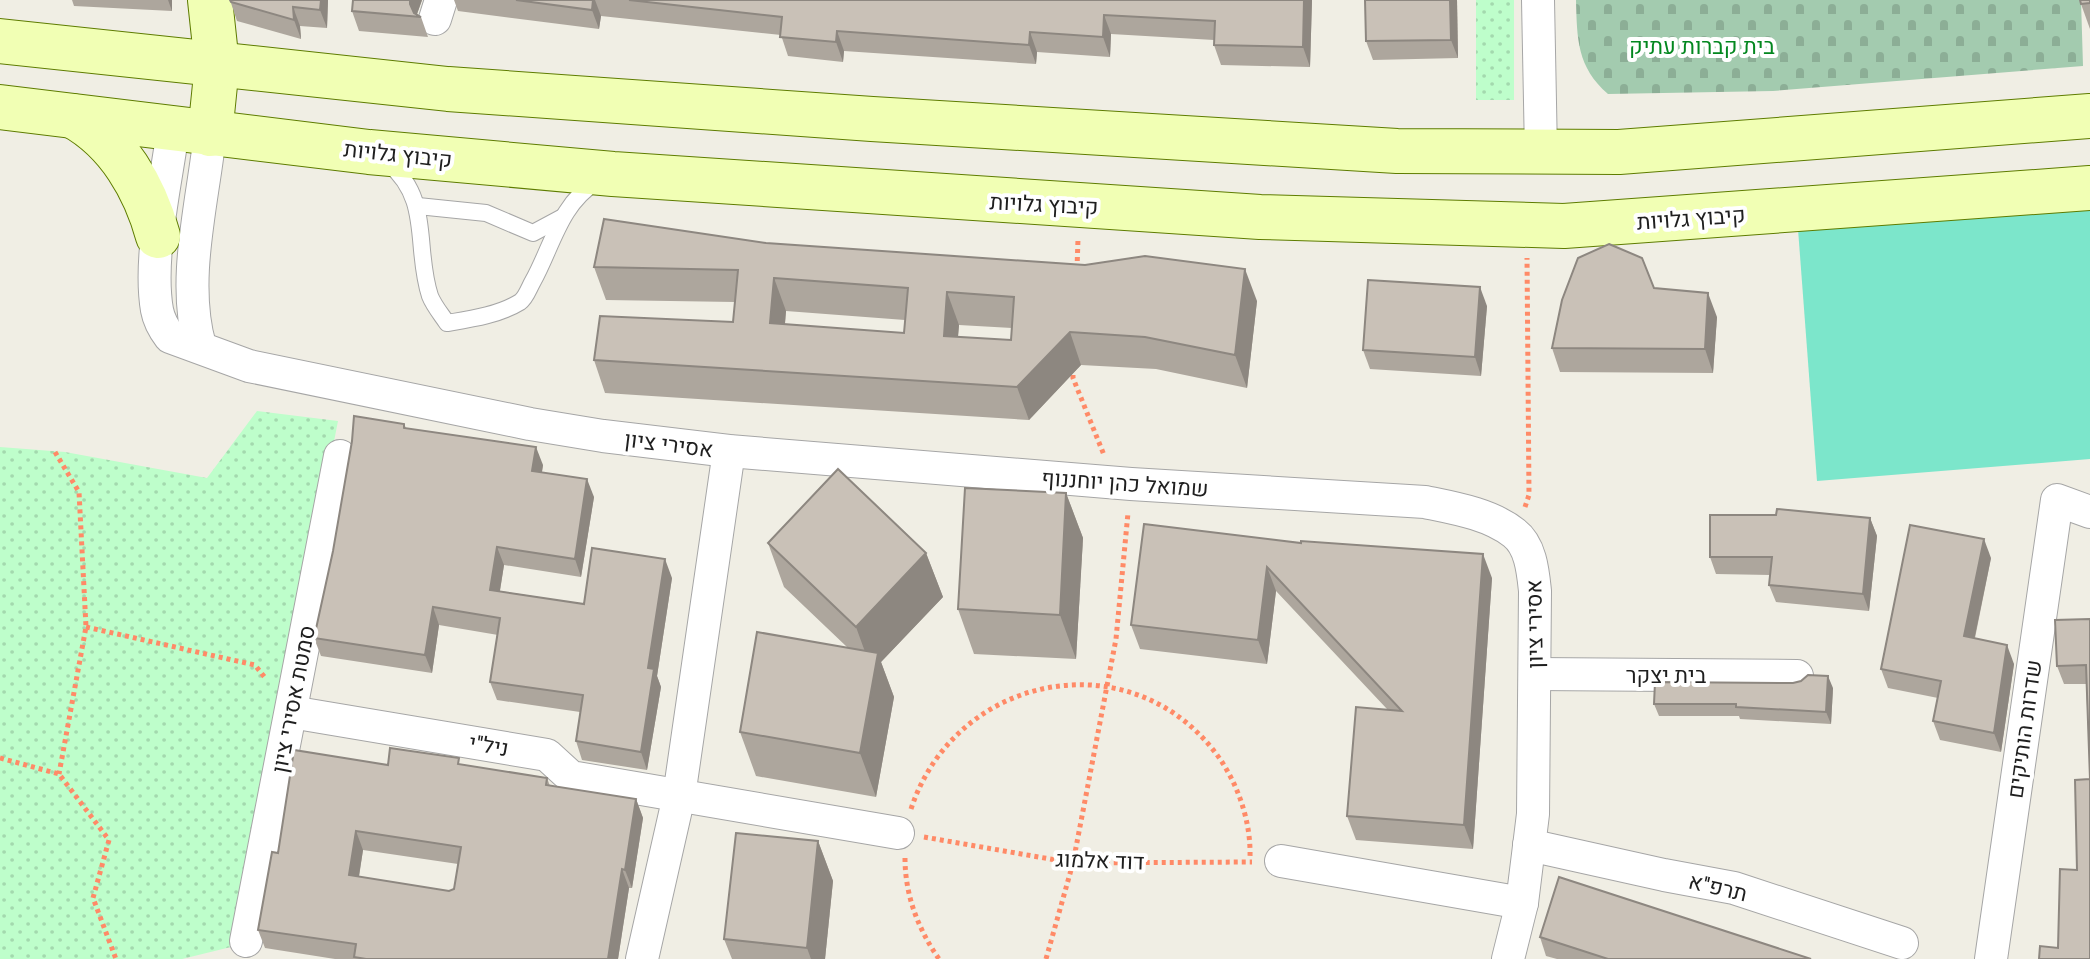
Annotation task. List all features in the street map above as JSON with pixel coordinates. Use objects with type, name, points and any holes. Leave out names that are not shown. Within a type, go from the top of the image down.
[{"type":"main road","points":[[190,0],[198,63]]},
{"type":"main road","points":[[192,132],[198,63],[210,0]]},
{"type":"main road","points":[[0,41],[448,89],[1397,151],[1619,152],[2090,116]]},
{"type":"main road","name":"קיבוץ גלויות","points":[[0,107],[369,152],[613,174],[1260,217],[1564,226],[2090,188]]},
{"type":"main road","points":[[73,116],[100,132],[117,152],[147,204],[158,236]]},
{"type":"street","points":[[1538,0],[1541,153]]},
{"type":"street","points":[[192,132],[192,319],[200,346]]},
{"type":"street","name":"אסירי ציון","points":[[192,132],[158,236],[157,312],[162,327],[170,337],[249,366],[530,424],[729,451],[679,796],[642,959]]},
{"type":"street","name":"שמואל כהן יוחננוף","points":[[729,451],[1121,484],[1425,502],[1460,509],[1516,533]]},
{"type":"street","name":"סמטת אסירי ציון","points":[[246,941],[340,456]]},
{"type":"street","name":"שדרות הותיקים","points":[[1991,959],[2057,500],[2090,512]]},
{"type":"street","name":"אסירי ציון","points":[[1508,959],[1522,903],[1533,814],[1535,591],[1533,568],[1516,533]]},
{"type":"street","name":"בית יצקר","points":[[1535,674],[1797,676]]},
{"type":"street","name":"ניל\"י","points":[[291,712],[547,755],[571,777],[679,796]]},
{"type":"street","points":[[679,796],[902,833]]},
{"type":"street","name":"תרפ\"א","points":[[1529,845],[1734,888],[1902,943]]},
{"type":"street","points":[[1281,861],[1522,903]]},
{"type":"lane","points":[[369,152],[397,170],[418,206],[419,241],[426,279],[432,300],[447,323],[482,317],[522,301],[546,258],[561,218],[580,193],[613,174]]},
{"type":"lane","points":[[418,206],[486,213],[533,233],[561,218]]},
{"type":"path","points":[[1077,272],[1079,206]]},
{"type":"path","points":[[1516,533],[1529,495],[1527,245]]},
{"type":"path","points":[[1046,959],[1073,863],[1116,639],[1121,484],[1112,475],[1073,378],[1074,363]]},
{"type":"path","points":[[55,452],[79,492],[86,627],[59,774]]},
{"type":"path","points":[[86,627],[255,665],[291,712]]},
{"type":"path","points":[[939,959],[917,921],[909,896],[902,833],[917,791],[945,746],[964,726],[1012,697],[1065,685],[1107,687],[1146,698],[1171,711],[1212,748],[1227,770],[1239,795],[1246,821],[1249,862]]},
{"type":"path","points":[[0,758],[59,774],[109,840],[93,898],[116,959]]},
{"type":"path","name":"דוד אלמוג","points":[[902,833],[1073,863],[1281,861]]},
{"type":"green space","points":[[1476,0],[1514,0],[1514,100],[1476,100]]},
{"type":"green space","name":"בית קברות עתיק","points":[[1576,0],[2081,0],[2083,66],[1773,91],[1608,94],[1590,73],[1581,52]]},
{"type":"green space","points":[[2090,207],[2090,459],[1817,481],[1798,229]]},
{"type":"green space","points":[[257,411],[338,421],[235,946],[182,959],[0,959],[0,447],[65,452],[207,478]]},
{"type":"building","points":[[230,0],[321,0],[320,10],[293,7],[294,20]]},
{"type":"building","points":[[353,0],[410,0],[414,13],[421,17],[352,11]]},
{"type":"building","points":[[516,0],[593,0],[592,10]]},
{"type":"building","points":[[629,0],[1304,0],[1303,47],[1214,45],[1215,21],[1104,15],[1103,37],[1030,32],[1029,45],[837,31],[836,42],[780,37],[782,17]]},
{"type":"building","points":[[1365,0],[1450,0],[1451,40],[1366,41]]},
{"type":"building","points":[[604,219],[766,243],[1085,265],[1145,256],[1245,269],[1235,355],[1145,337],[1070,332],[1017,387],[594,360],[600,316],[733,322],[738,270],[594,267]],"holes":[[[774,278],[908,288],[904,333],[770,323]],[[947,292],[1014,297],[1011,340],[944,336]]]},
{"type":"building","points":[[1609,244],[1642,258],[1654,288],[1708,293],[1705,349],[1552,348],[1562,300],[1578,258]]},
{"type":"building","points":[[1368,280],[1480,287],[1475,357],[1363,350]]},
{"type":"building","points":[[354,416],[404,424],[404,428],[536,447],[532,471],[587,479],[575,559],[497,547],[490,590],[584,604],[592,548],[665,559],[648,668],[654,669],[641,752],[576,741],[583,695],[490,682],[500,618],[433,607],[425,655],[314,638],[333,551]]},
{"type":"building","points":[[838,469],[926,553],[856,627],[768,543]]},
{"type":"building","points":[[965,488],[1066,493],[1060,615],[958,609]]},
{"type":"building","points":[[1777,509],[1870,518],[1863,594],[1769,585],[1772,557],[1710,557],[1710,515],[1776,515]]},
{"type":"building","points":[[1144,524],[1301,543],[1483,554],[1464,825],[1347,816],[1356,707],[1402,711],[1267,567],[1258,640],[1131,625]]},
{"type":"building","points":[[1910,525],[1984,539],[1964,636],[2007,645],[1994,733],[1933,721],[1941,681],[1881,669]]},
{"type":"building","points":[[2090,619],[2090,779],[2086,665],[2057,666],[2055,620]]},
{"type":"building","points":[[757,632],[878,653],[860,753],[740,732]]},
{"type":"building","points":[[1808,675],[1828,676],[1826,712],[1736,707],[1736,704],[1654,704],[1655,682],[1793,683]]},
{"type":"building","points":[[390,748],[459,758],[458,764],[547,778],[546,785],[636,799],[608,959],[366,959],[354,957],[356,944],[258,930],[272,852],[278,853],[294,750],[388,765]],"holes":[[[356,831],[461,847],[454,889],[449,891],[349,875]]]},
{"type":"building","points":[[2090,779],[2090,959],[2039,959],[2040,946],[2058,948],[2060,869],[2077,870],[2075,780]]},
{"type":"building","points":[[736,833],[818,841],[807,948],[724,939]]},
{"type":"building","points":[[1559,877],[1811,959],[1608,959],[1540,937]]}]
